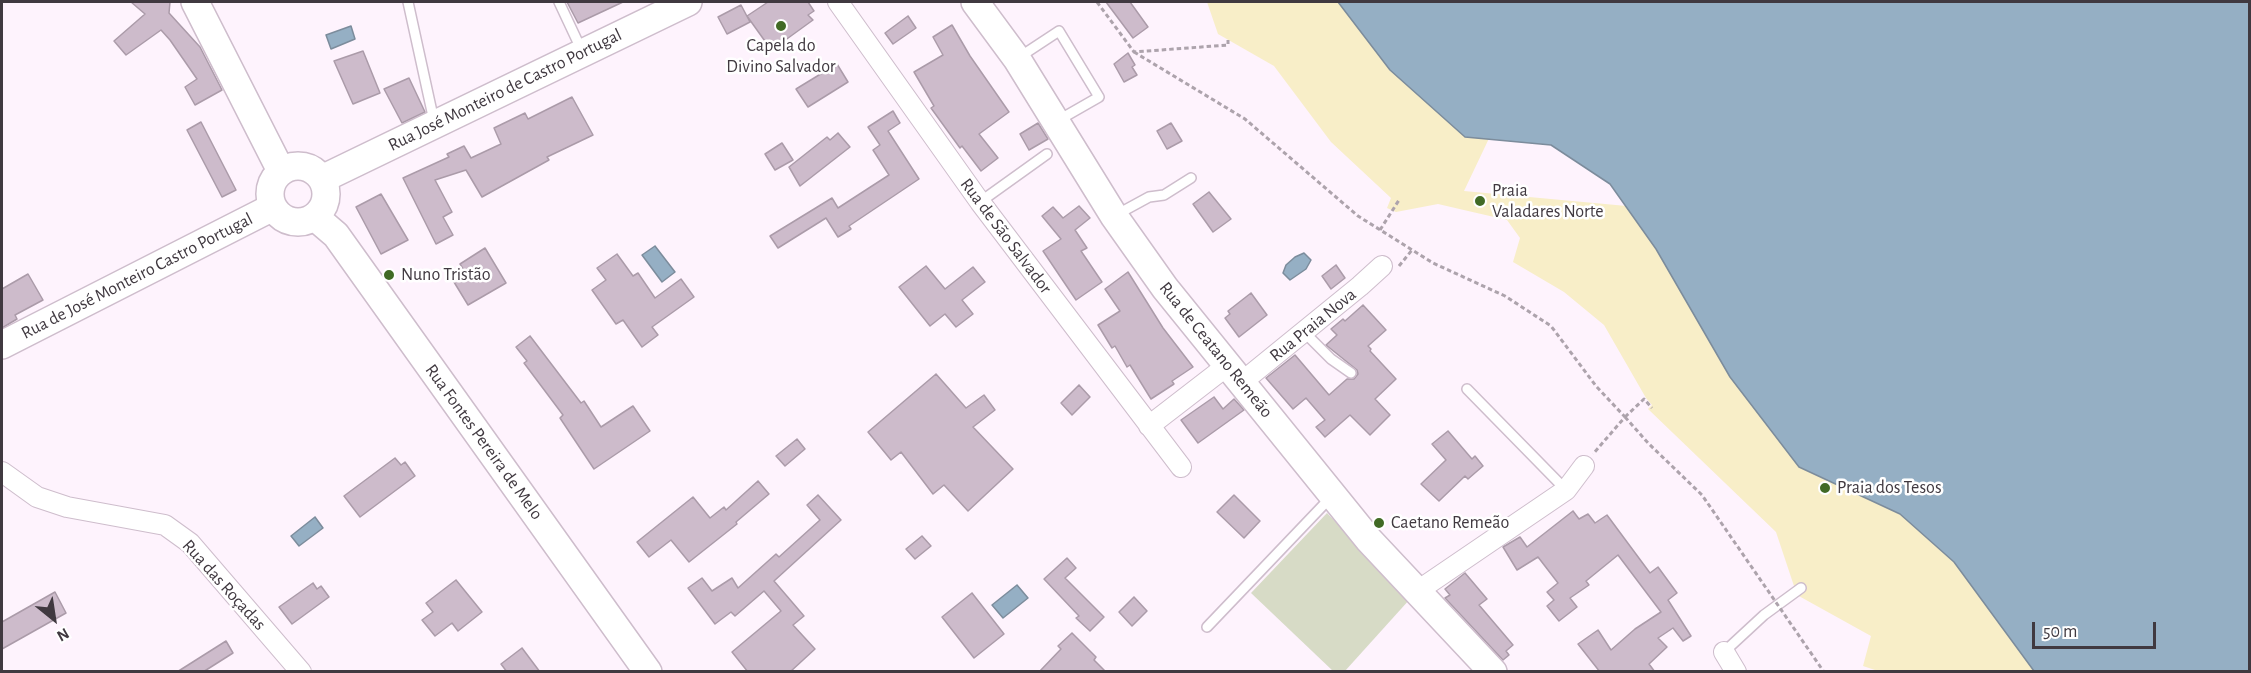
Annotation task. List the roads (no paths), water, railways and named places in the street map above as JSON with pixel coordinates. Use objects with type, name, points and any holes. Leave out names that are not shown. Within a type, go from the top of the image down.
[{"type":"main road","points":[[195,2],[281,171],[299,166],[308,168],[322,179],[327,195],[325,204],[315,217]]},
{"type":"main road","name":"Rua José Monteiro de Castro Portugal","points":[[322,179],[688,2]]},
{"type":"main road","name":"Rua de Ceatano Remeão","points":[[975,2],[1017,58],[1114,216],[1165,288],[1369,540],[1419,590],[1493,672]]},
{"type":"main road","name":"Rua de José Monteiro Castro Portugal","points":[[281,171],[270,192],[273,207],[278,215],[296,223],[315,217]]},
{"type":"main road","name":"Rua de José Monteiro Castro Portugal","points":[[2,345],[273,207]]},
{"type":"main road","name":"Rua Fontes Pereira de Melo","points":[[315,217],[336,235],[648,672]]},
{"type":"street","name":"Rua de São Salvador","points":[[838,2],[980,202],[1181,466]]},
{"type":"street","name":"Rua Praia Nova","points":[[1149,426],[1304,332],[1360,286],[1389,268]]},
{"type":"street","points":[[1419,590],[1566,490],[1584,466]]},
{"type":"street","name":"Rua das Roçadas","points":[[2,472],[37,497],[57,504],[165,525],[190,543],[301,672]]},
{"type":"street","points":[[1724,652],[1736,672]]},
{"type":"lane","points":[[408,2],[435,123]]},
{"type":"lane","points":[[559,2],[583,54]]},
{"type":"lane","points":[[1017,58],[1059,31],[1099,97],[1057,121]]},
{"type":"lane","points":[[980,202],[1047,154]]},
{"type":"lane","points":[[1114,216],[1149,198],[1164,195],[1191,178]]},
{"type":"lane","points":[[1304,332],[1331,359],[1351,373]]},
{"type":"lane","points":[[1467,389],[1566,490]]},
{"type":"lane","points":[[1207,627],[1333,495]]},
{"type":"lane","points":[[1724,652],[1764,615],[1801,588]]},
{"type":"water","points":[[1338,2],[2249,2],[2249,671],[2034,671],[1954,562],[1900,514],[1799,467],[1730,377],[1656,249],[1610,184],[1551,145],[1465,137],[1390,70]]},
{"type":"water","points":[[351,26],[355,39],[331,49],[326,35]]},
{"type":"water","points":[[655,246],[675,272],[662,282],[642,255]]},
{"type":"water","points":[[1304,253],[1311,260],[1306,269],[1290,280],[1283,273],[1286,265]]},
{"type":"water","points":[[315,517],[323,528],[299,546],[291,536]]},
{"type":"water","points":[[1017,585],[1028,598],[1003,618],[992,605]]},
{"type":"place","name":"Capela do Divino Salvador","points":[[781,26]]},
{"type":"place","name":"Praia Valadares Norte","points":[[1480,201]]},
{"type":"place","name":"Nuno Tristão","points":[[389,275]]},
{"type":"place","name":"Praia dos Tesos","points":[[1825,488]]},
{"type":"place","name":"Caetano Remeão","points":[[1379,523]]}]
